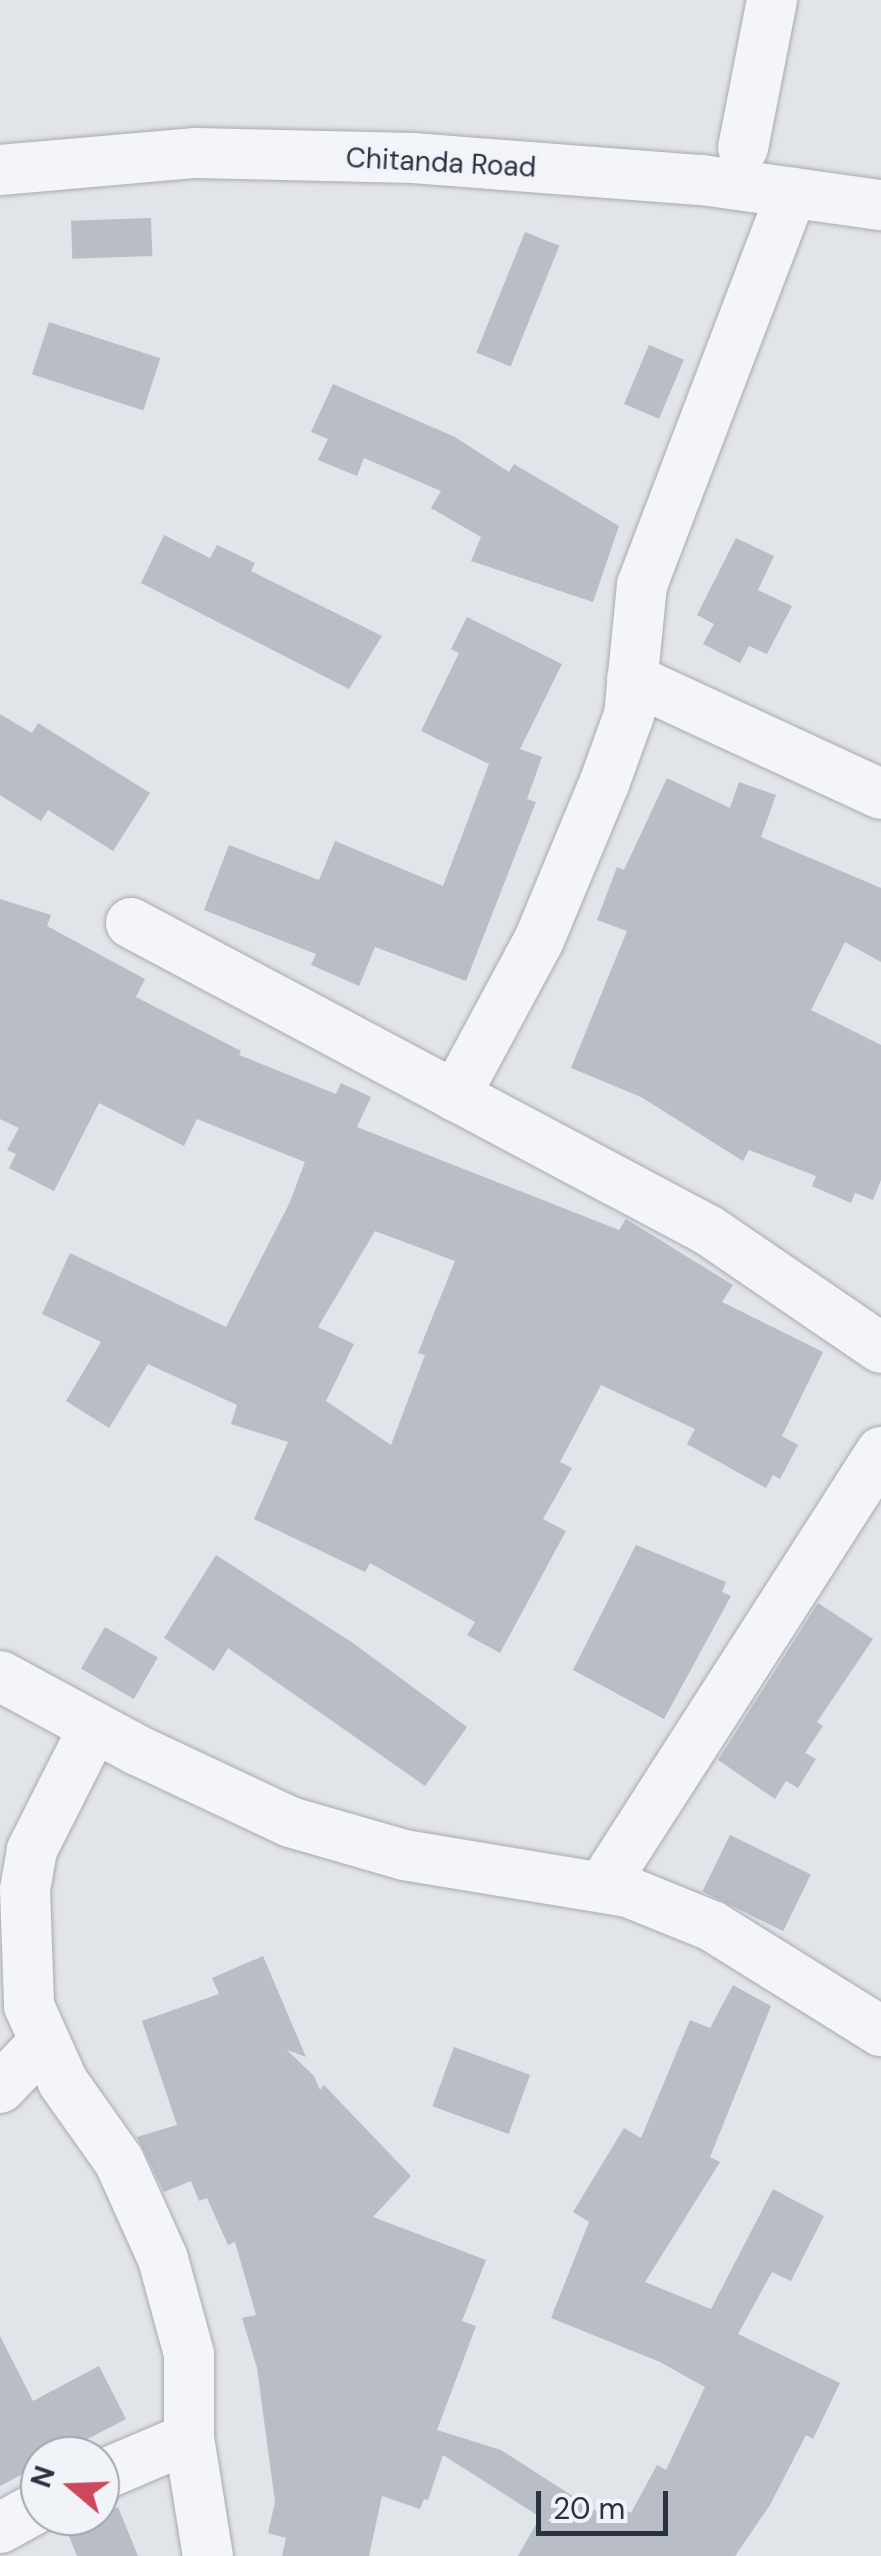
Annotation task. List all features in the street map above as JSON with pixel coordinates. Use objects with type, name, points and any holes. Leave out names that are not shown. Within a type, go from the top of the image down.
[{"type":"street","points":[[743,148],[772,0]]},
{"type":"street","name":"Chitanda Road","points":[[0,170],[196,153],[412,158],[702,180],[881,205]]},
{"type":"street","points":[[454,1096],[539,940],[623,732],[642,586],[792,193]]},
{"type":"street","points":[[632,678],[881,794]]},
{"type":"street","points":[[130,923],[708,1230],[881,1348]]},
{"type":"street","points":[[602,1887],[881,1452]]},
{"type":"street","points":[[0,1676],[94,1728],[290,1822],[404,1855],[628,1892],[712,1926],[881,2031]]},
{"type":"street","points":[[94,1728],[16,1851],[25,1889],[29,2006],[63,2082],[119,2160],[163,2259],[189,2354],[189,2438],[208,2556]]},
{"type":"street","points":[[0,2088],[43,2043]]},
{"type":"street","points":[[120,2467],[189,2438]]},
{"type":"building","points":[[151,218],[152,256],[72,259],[71,221]]},
{"type":"building","points":[[525,232],[559,246],[511,366],[476,353]]},
{"type":"building","points":[[49,322],[160,358],[143,410],[32,374]]},
{"type":"building","points":[[649,345],[684,360],[659,419],[624,404]]},
{"type":"building","points":[[333,384],[455,437],[509,472],[514,464],[619,526],[593,602],[471,561],[481,537],[431,508],[441,491],[364,458],[357,476],[318,460],[328,439],[311,432]]},
{"type":"building","points":[[164,535],[210,558],[217,545],[255,563],[251,571],[382,636],[349,689],[141,583]]},
{"type":"building","points":[[736,538],[774,556],[758,590],[792,606],[767,654],[749,646],[740,663],[703,644],[714,624],[697,615]]},
{"type":"building","points":[[467,617],[562,664],[520,749],[542,757],[527,799],[536,802],[466,981],[375,947],[359,986],[311,965],[316,954],[204,910],[229,845],[319,880],[335,841],[443,886],[489,764],[421,731],[459,653],[451,649]]},
{"type":"building","points":[[0,714],[32,733],[38,723],[150,793],[113,851],[48,810],[41,821],[0,795]]},
{"type":"building","points":[[667,778],[730,808],[739,782],[776,795],[761,837],[881,888],[881,962],[845,942],[811,1010],[881,1045],[881,1180],[873,1200],[855,1193],[851,1203],[812,1186],[816,1176],[749,1150],[743,1161],[641,1097],[571,1068],[627,931],[597,920],[617,867],[624,870]]},
{"type":"building","points":[[0,899],[51,915],[47,926],[145,979],[136,997],[241,1051],[239,1055],[336,1094],[341,1083],[371,1097],[357,1127],[619,1230],[626,1219],[733,1285],[722,1302],[823,1352],[782,1436],[798,1445],[780,1479],[773,1475],[766,1488],[687,1444],[695,1429],[601,1385],[560,1462],[572,1468],[543,1519],[566,1531],[500,1653],[467,1635],[475,1622],[370,1563],[365,1572],[254,1519],[288,1442],[231,1424],[237,1405],[148,1364],[109,1428],[66,1401],[101,1342],[42,1314],[70,1253],[226,1327],[290,1202],[305,1162],[197,1119],[184,1146],[99,1103],[54,1191],[9,1168],[16,1154],[7,1150],[19,1128],[0,1119]],"holes":[[[375,1231],[455,1261],[418,1353],[425,1355],[391,1445],[326,1401],[354,1344],[318,1327]]]},
{"type":"building","points":[[636,1545],[726,1582],[722,1592],[731,1596],[664,1719],[573,1670]]},
{"type":"building","points":[[216,1555],[353,1643],[467,1727],[425,1786],[228,1648],[214,1671],[164,1638]]},
{"type":"building","points":[[818,1603],[873,1639],[817,1722],[823,1726],[805,1753],[816,1759],[798,1788],[786,1781],[775,1799],[718,1760]]},
{"type":"building","points":[[105,1627],[158,1658],[134,1699],[81,1669]]},
{"type":"building","points":[[730,1835],[811,1874],[783,1931],[702,1892]]},
{"type":"building","points":[[263,1956],[306,2057],[287,2050],[314,2076],[320,2090],[324,2085],[411,2176],[373,2217],[486,2260],[462,2321],[476,2326],[437,2430],[501,2450],[599,2513],[607,2499],[631,2513],[657,2465],[666,2470],[705,2387],[660,2362],[551,2318],[589,2222],[573,2212],[624,2128],[641,2138],[690,2020],[710,2028],[733,1985],[771,2006],[710,2157],[720,2162],[645,2282],[711,2309],[773,2189],[824,2216],[791,2281],[772,2272],[738,2334],[840,2383],[813,2439],[806,2435],[770,2505],[735,2556],[518,2556],[540,2517],[443,2455],[428,2500],[424,2499],[420,2509],[382,2496],[369,2556],[282,2556],[286,2538],[268,2533],[275,2502],[257,2368],[242,2318],[256,2315],[235,2242],[228,2245],[207,2198],[199,2201],[191,2181],[164,2192],[137,2137],[177,2125],[142,2021],[219,1994],[212,1978]]},
{"type":"building","points":[[454,2047],[530,2075],[509,2134],[432,2106]]},
{"type":"building","points":[[0,2336],[33,2401],[99,2366],[126,2419],[93,2436],[20,2436],[20,2476],[0,2486]]},
{"type":"building","points":[[120,2512],[138,2556],[77,2556],[69,2536],[120,2536]]}]
